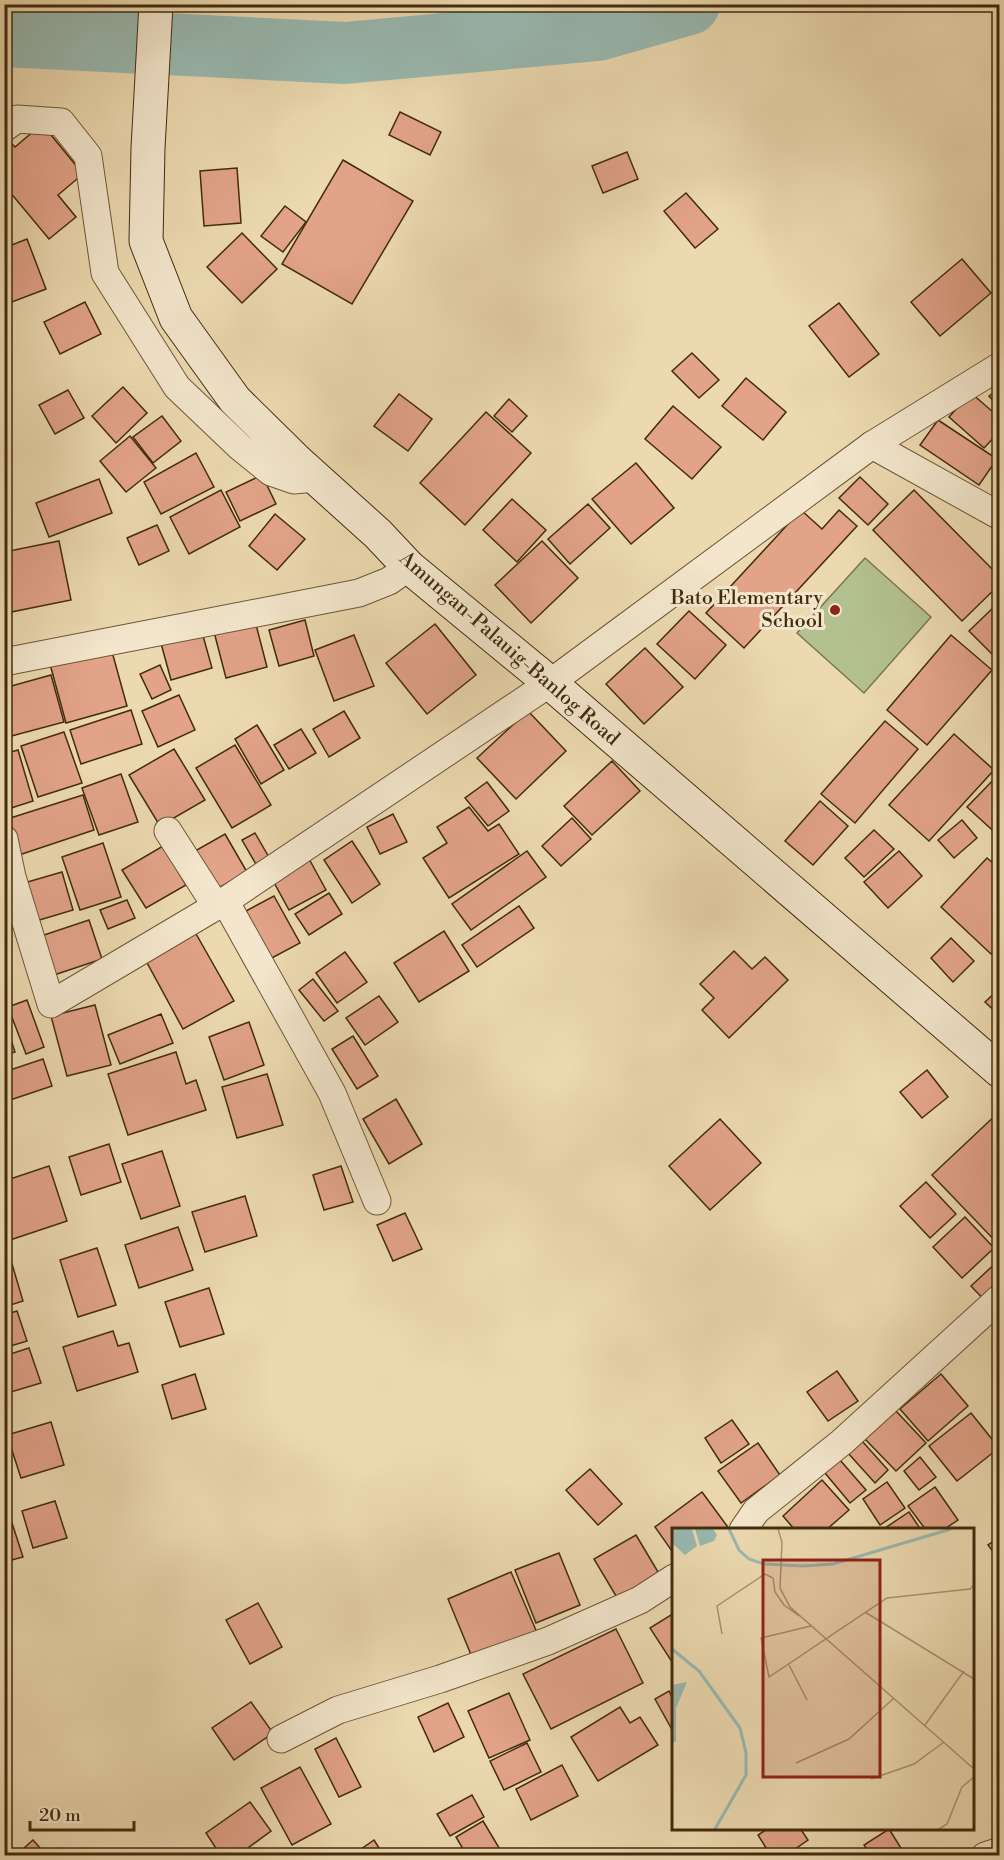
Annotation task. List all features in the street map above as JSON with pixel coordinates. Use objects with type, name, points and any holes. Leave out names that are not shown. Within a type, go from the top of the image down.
[{"type":"main road","name":"Amungan-Palauig-Banlog Road","points":[[156,4],[148,148],[146,241],[176,318],[235,400],[378,534],[409,567],[550,683],[999,1071]]},
{"type":"street","points":[[4,128],[17,119],[61,122],[88,156],[105,273],[177,387],[240,447],[271,472],[294,480],[315,477]]},
{"type":"street","points":[[4,840],[12,877],[51,1004],[221,903],[550,683],[872,445],[999,366]]},
{"type":"street","points":[[872,445],[999,516]]},
{"type":"street","points":[[4,662],[359,593],[389,581],[409,567]]},
{"type":"street","points":[[168,831],[221,903],[332,1093],[376,1201]]},
{"type":"street","points":[[744,1528],[756,1511],[842,1442],[999,1298]]},
{"type":"street","points":[[281,1739],[338,1710],[440,1679],[548,1641],[640,1600],[672,1579]]},
{"type":"street","points":[[985,1856],[999,1851]]},
{"type":"green space","points":[[865,558],[931,617],[864,693],[797,633]]},
{"type":"building","points":[[400,112],[441,132],[430,155],[389,135]]},
{"type":"building","points":[[42,124],[83,174],[58,195],[76,217],[49,239],[4,185],[4,136],[15,147]]},
{"type":"building","points":[[627,152],[638,179],[603,193],[592,166]]},
{"type":"building","points":[[343,160],[413,201],[352,304],[282,264]]},
{"type":"building","points":[[237,168],[241,223],[204,226],[200,171]]},
{"type":"building","points":[[686,193],[718,229],[695,248],[664,211]]},
{"type":"building","points":[[285,206],[306,222],[283,252],[261,236]]},
{"type":"building","points":[[242,233],[277,269],[242,303],[207,267]]},
{"type":"building","points":[[27,239],[46,289],[4,305],[4,248]]},
{"type":"building","points":[[962,259],[991,293],[940,336],[911,302]]},
{"type":"building","points":[[85,302],[101,334],[60,354],[44,322]]},
{"type":"building","points":[[839,303],[879,354],[849,377],[809,326]]},
{"type":"building","points":[[692,353],[719,380],[699,398],[672,371]]},
{"type":"building","points":[[746,378],[786,412],[763,440],[722,406]]},
{"type":"building","points":[[123,387],[147,413],[116,443],[92,416]]},
{"type":"building","points":[[1000,388],[1000,408],[989,396]]},
{"type":"building","points":[[68,390],[84,418],[55,434],[39,405]]},
{"type":"building","points":[[971,393],[1000,418],[1000,431],[984,448],[949,417]]},
{"type":"building","points":[[399,394],[432,419],[408,451],[374,426]]},
{"type":"building","points":[[509,399],[527,416],[512,432],[494,416]]},
{"type":"building","points":[[673,406],[721,447],[692,479],[645,439]]},
{"type":"building","points":[[486,412],[531,453],[465,525],[420,483]]},
{"type":"building","points":[[162,416],[181,441],[153,463],[133,437]]},
{"type":"building","points":[[938,420],[997,459],[979,485],[920,445]]},
{"type":"building","points":[[130,436],[156,468],[126,492],[100,461]]},
{"type":"building","points":[[196,453],[214,487],[161,514],[144,482]]},
{"type":"building","points":[[636,463],[674,508],[631,544],[592,499]]},
{"type":"building","points":[[262,475],[276,504],[240,521],[226,492]]},
{"type":"building","points":[[860,477],[888,504],[868,525],[839,498]]},
{"type":"building","points":[[99,479],[112,513],[49,537],[36,503]]},
{"type":"building","points":[[221,490],[240,527],[189,554],[170,517]]},
{"type":"building","points":[[914,490],[1000,577],[1000,584],[962,621],[873,530]]},
{"type":"building","points":[[512,499],[546,530],[517,562],[483,530]]},
{"type":"building","points":[[588,504],[610,528],[570,564],[548,539]]},
{"type":"building","points":[[801,510],[822,529],[839,510],[857,526],[744,648],[706,613]]},
{"type":"building","points":[[275,514],[305,539],[277,570],[249,546]]},
{"type":"building","points":[[157,525],[169,551],[139,565],[127,538]]},
{"type":"building","points":[[59,541],[71,600],[11,612],[4,579],[4,552]]},
{"type":"building","points":[[542,541],[578,578],[531,623],[495,585]]},
{"type":"building","points":[[996,605],[1000,609],[998,660],[969,631]]},
{"type":"building","points":[[689,611],[726,645],[695,679],[657,644]]},
{"type":"building","points":[[254,617],[267,667],[226,678],[213,628]]},
{"type":"building","points":[[305,620],[314,656],[279,666],[269,630]]},
{"type":"building","points":[[435,624],[476,675],[427,714],[386,663]]},
{"type":"building","points":[[200,625],[212,668],[171,680],[159,636]]},
{"type":"building","points":[[354,635],[374,686],[334,701],[315,650]]},
{"type":"building","points":[[951,635],[992,670],[927,745],[887,710]]},
{"type":"building","points":[[111,648],[127,706],[66,723],[50,664]]},
{"type":"building","points":[[645,648],[683,687],[644,724],[606,684]]},
{"type":"building","points":[[160,665],[171,690],[152,699],[140,674]]},
{"type":"building","points":[[51,675],[64,722],[4,738],[4,688]]},
{"type":"building","points":[[179,695],[195,730],[158,747],[142,711]]},
{"type":"building","points":[[131,710],[142,744],[81,764],[70,730]]},
{"type":"building","points":[[344,711],[360,738],[329,757],[313,729]]},
{"type":"building","points":[[528,711],[566,751],[516,799],[477,758]]},
{"type":"building","points":[[885,721],[918,749],[855,823],[821,794]]},
{"type":"building","points":[[257,725],[284,770],[261,784],[235,739]]},
{"type":"building","points":[[301,729],[316,753],[289,769],[274,745]]},
{"type":"building","points":[[64,732],[82,783],[38,797],[21,746]]},
{"type":"building","points":[[954,734],[994,770],[929,841],[889,805]]},
{"type":"building","points":[[235,745],[271,805],[232,828],[196,768]]},
{"type":"building","points":[[174,749],[205,800],[160,826],[129,775]]},
{"type":"building","points":[[18,750],[33,801],[5,810],[4,754]]},
{"type":"building","points":[[612,761],[640,791],[592,835],[564,806]]},
{"type":"building","points":[[1000,773],[1000,837],[967,807]]},
{"type":"building","points":[[121,774],[138,822],[99,835],[82,788]]},
{"type":"building","points":[[487,782],[509,811],[488,826],[465,798]]},
{"type":"building","points":[[83,795],[94,830],[16,856],[4,820]]},
{"type":"building","points":[[820,801],[848,826],[813,865],[785,841]]},
{"type":"building","points":[[469,807],[488,831],[499,824],[519,854],[449,898],[423,858],[447,843],[437,827]]},
{"type":"building","points":[[393,814],[407,842],[380,854],[367,827]]},
{"type":"building","points":[[572,818],[591,839],[561,866],[542,846]]},
{"type":"building","points":[[962,820],[977,838],[954,858],[938,840]]},
{"type":"building","points":[[874,830],[894,849],[864,877],[845,858]]},
{"type":"building","points":[[255,833],[270,859],[257,866],[242,840]]},
{"type":"building","points":[[225,834],[247,872],[217,889],[195,851]]},
{"type":"building","points":[[352,841],[380,884],[352,903],[324,860]]},
{"type":"building","points":[[103,843],[121,897],[80,910],[62,857]]},
{"type":"building","points":[[163,846],[186,885],[146,908],[122,870]]},
{"type":"building","points":[[527,851],[546,877],[471,930],[452,904]]},
{"type":"building","points":[[899,851],[922,876],[888,908],[864,882]]},
{"type":"building","points":[[308,857],[326,890],[289,910],[271,877]]},
{"type":"building","points":[[987,858],[1000,869],[1000,945],[991,954],[941,907]]},
{"type":"building","points":[[62,872],[73,910],[36,921],[24,883]]},
{"type":"building","points":[[329,893],[342,914],[309,935],[295,914]]},
{"type":"building","points":[[274,896],[300,943],[270,959],[244,912]]},
{"type":"building","points":[[127,900],[135,918],[108,929],[100,910]]},
{"type":"building","points":[[519,906],[534,928],[477,967],[462,945]]},
{"type":"building","points":[[89,920],[102,959],[54,975],[41,936]]},
{"type":"building","points":[[444,931],[469,971],[419,1002],[394,963]]},
{"type":"building","points":[[195,932],[234,1001],[183,1029],[145,959]]},
{"type":"building","points":[[951,938],[974,961],[953,982],[931,958]]},
{"type":"building","points":[[734,951],[752,969],[765,957],[788,980],[729,1038],[702,1010],[714,998],[700,984]]},
{"type":"building","points":[[345,952],[367,982],[337,1003],[316,973]]},
{"type":"building","points":[[313,979],[338,1011],[324,1021],[299,990]]},
{"type":"building","points":[[1000,988],[1000,1016],[985,1002]]},
{"type":"building","points":[[379,996],[398,1022],[365,1045],[346,1018]]},
{"type":"building","points":[[27,1000],[44,1047],[26,1054],[8,1007]]},
{"type":"building","points":[[95,1005],[111,1065],[67,1076],[51,1016]]},
{"type":"building","points":[[161,1014],[173,1043],[120,1064],[108,1035]]},
{"type":"building","points":[[4,1019],[15,1052],[4,1055]]},
{"type":"building","points":[[249,1022],[264,1065],[224,1080],[209,1037]]},
{"type":"building","points":[[353,1036],[378,1076],[357,1089],[332,1049]]},
{"type":"building","points":[[176,1052],[186,1084],[196,1080],[206,1110],[128,1135],[108,1074]]},
{"type":"building","points":[[43,1059],[52,1086],[10,1100],[4,1083],[4,1072]]},
{"type":"building","points":[[927,1070],[948,1097],[922,1118],[900,1092]]},
{"type":"building","points":[[267,1074],[283,1125],[237,1138],[222,1087]]},
{"type":"building","points":[[396,1099],[422,1144],[389,1164],[363,1119]]},
{"type":"building","points":[[1000,1112],[1000,1246],[932,1175]]},
{"type":"building","points":[[720,1119],[761,1163],[710,1210],[669,1166]]},
{"type":"building","points":[[109,1144],[121,1182],[81,1195],[69,1157]]},
{"type":"building","points":[[162,1151],[180,1206],[141,1219],[122,1164]]},
{"type":"building","points":[[49,1166],[67,1221],[10,1240],[4,1223],[4,1181]]},
{"type":"building","points":[[341,1166],[353,1202],[324,1210],[313,1175]]},
{"type":"building","points":[[926,1182],[956,1214],[930,1238],[900,1206]]},
{"type":"building","points":[[245,1196],[257,1236],[205,1252],[192,1212]]},
{"type":"building","points":[[405,1213],[422,1249],[393,1261],[377,1225]]},
{"type":"building","points":[[965,1217],[994,1248],[962,1278],[933,1247]]},
{"type":"building","points":[[178,1227],[193,1270],[139,1288],[125,1245]]},
{"type":"building","points":[[97,1248],[116,1305],[78,1317],[60,1260]]},
{"type":"building","points":[[1000,1259],[1000,1296],[989,1305],[971,1286]]},
{"type":"building","points":[[12,1264],[23,1301],[4,1307],[4,1266]]},
{"type":"building","points":[[209,1288],[224,1334],[180,1347],[165,1302]]},
{"type":"building","points":[[17,1311],[27,1341],[4,1348],[4,1315]]},
{"type":"building","points":[[113,1331],[118,1346],[129,1343],[138,1372],[77,1391],[63,1347]]},
{"type":"building","points":[[29,1348],[41,1383],[4,1394],[4,1356]]},
{"type":"building","points":[[837,1371],[858,1401],[828,1421],[807,1392]]},
{"type":"building","points":[[195,1374],[206,1409],[172,1419],[162,1385]]},
{"type":"building","points":[[941,1374],[968,1406],[928,1441],[900,1409]]},
{"type":"building","points":[[896,1411],[926,1443],[896,1471],[865,1439]]},
{"type":"building","points":[[971,1413],[999,1448],[957,1481],[929,1446]]},
{"type":"building","points":[[732,1420],[749,1444],[721,1463],[705,1438]]},
{"type":"building","points":[[51,1422],[64,1465],[21,1478],[7,1435]]},
{"type":"building","points":[[862,1441],[888,1470],[875,1483],[848,1453]]},
{"type":"building","points":[[758,1443],[780,1475],[741,1503],[718,1471]]},
{"type":"building","points":[[920,1457],[936,1477],[919,1490],[904,1471]]},
{"type":"building","points":[[840,1460],[866,1490],[850,1503],[825,1473]]},
{"type":"building","points":[[590,1469],[622,1504],[598,1525],[566,1490]]},
{"type":"building","points":[[822,1480],[849,1510],[828,1528],[793,1528],[783,1516]]},
{"type":"building","points":[[887,1482],[905,1508],[880,1525],[863,1499]]},
{"type":"building","points":[[935,1487],[958,1520],[946,1528],[924,1528],[908,1506]]},
{"type":"building","points":[[702,1492],[729,1528],[672,1528],[672,1551],[655,1527]]},
{"type":"building","points":[[55,1501],[67,1538],[33,1548],[22,1511]]},
{"type":"building","points":[[909,1512],[920,1528],[885,1528]]},
{"type":"building","points":[[12,1523],[23,1557],[4,1562],[4,1525]]},
{"type":"building","points":[[636,1535],[664,1582],[622,1606],[594,1559]]},
{"type":"building","points":[[1000,1537],[1000,1561],[988,1545]]},
{"type":"building","points":[[559,1553],[580,1605],[536,1623],[515,1570]]},
{"type":"building","points":[[511,1572],[538,1635],[474,1662],[448,1599]]},
{"type":"building","points":[[258,1603],[282,1647],[250,1664],[226,1620]]},
{"type":"building","points":[[672,1614],[672,1662],[650,1628]]},
{"type":"building","points":[[616,1629],[643,1683],[551,1729],[523,1674]]},
{"type":"building","points":[[669,1691],[672,1697],[672,1729],[655,1699]]},
{"type":"building","points":[[509,1693],[530,1740],[489,1758],[468,1711]]},
{"type":"building","points":[[251,1702],[273,1733],[234,1760],[212,1728]]},
{"type":"building","points":[[448,1703],[464,1737],[434,1752],[418,1717]]},
{"type":"building","points":[[620,1707],[630,1723],[640,1717],[658,1745],[598,1781],[571,1737]]},
{"type":"building","points":[[336,1738],[361,1787],[339,1797],[315,1749]]},
{"type":"building","points":[[527,1743],[541,1772],[504,1790],[490,1761]]},
{"type":"building","points":[[562,1765],[578,1796],[531,1820],[516,1789]]},
{"type":"building","points":[[300,1767],[331,1824],[292,1845],[261,1788]]},
{"type":"building","points":[[472,1795],[484,1817],[450,1836],[437,1814]]},
{"type":"building","points":[[250,1802],[271,1831],[237,1856],[221,1856],[206,1833]]},
{"type":"building","points":[[483,1821],[501,1851],[494,1856],[467,1856],[456,1837]]},
{"type":"building","points":[[766,1830],[801,1830],[808,1840],[785,1856],[771,1856],[758,1835]]},
{"type":"building","points":[[890,1830],[906,1856],[871,1856],[864,1845]]},
{"type":"building","points":[[33,1840],[47,1856],[15,1856]]},
{"type":"building","points":[[374,1840],[384,1856],[351,1856]]},
{"type":"waterway","points":[[4,36],[345,53],[598,30],[689,4]]},
{"type":"place","name":"Bato Elementary School","points":[[835,610]]}]
